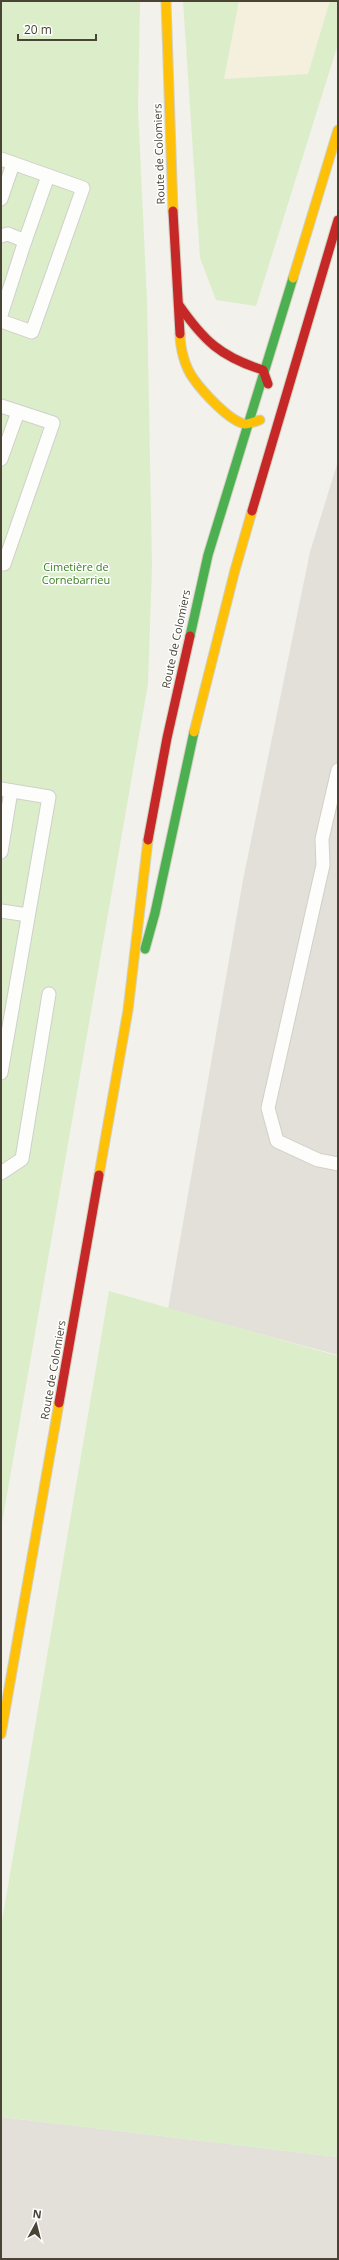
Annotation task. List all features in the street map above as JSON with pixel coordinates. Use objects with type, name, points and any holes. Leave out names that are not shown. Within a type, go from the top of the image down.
[{"type":"main road","name":"Route de Colomiers","points":[[1,1734],[128,1010],[138,914],[149,832],[167,738],[208,555],[247,424],[239,422],[218,406],[192,377],[180,345],[179,305],[175,274],[166,1]]},
{"type":"main road","points":[[247,424],[338,130]]},
{"type":"main road","name":"Route de Colomiers","points":[[128,1010],[154,913],[183,777],[235,570],[338,220]]},
{"type":"main road","name":"Route de Colomiers","points":[[179,305],[198,334],[217,352],[242,364],[263,370]]},
{"type":"main road","points":[[247,424],[281,414],[263,370]]},
{"type":"lane","points":[[1,199],[7,162],[83,188],[32,332],[1,321]]},
{"type":"lane","points":[[1,315],[5,287],[25,241],[48,176]]},
{"type":"lane","points":[[1,236],[8,234],[25,241]]},
{"type":"lane","points":[[1,406],[53,423],[4,564],[1,563]]},
{"type":"lane","points":[[1,459],[18,412]]},
{"type":"lane","points":[[338,770],[322,839],[323,865],[268,1108],[277,1141],[318,1160],[338,1164]]},
{"type":"lane","points":[[1,852],[6,790],[49,797],[2,1065]]},
{"type":"lane","points":[[1,911],[28,915]]},
{"type":"lane","points":[[1,1173],[22,1159],[49,994]]},
{"type":"shaded area","points":[[239,1],[330,1],[308,74],[224,79]]},
{"type":"shaded area","points":[[338,461],[338,1355],[168,1309],[243,880],[310,552]]},
{"type":"shaded area","points":[[1,2117],[338,2157],[338,2259],[1,2259]]},
{"type":"green space","name":"Cimetière de Cornebarrieu","points":[[1,1],[140,1],[138,108],[147,301],[152,566],[148,684],[1,1529]]},
{"type":"green space","points":[[183,1],[239,1],[224,79],[308,74],[330,1],[338,1],[338,44],[256,306],[216,300],[200,258]]},
{"type":"green space","points":[[109,1291],[338,1356],[338,2157],[1,2117],[1,1927]]},
{"type":"traffic: fast","points":[[190,636],[208,555],[293,278]]},
{"type":"traffic: fast","points":[[145,949],[155,913],[194,732]]},
{"type":"traffic: slow","points":[[166,1],[173,211]]},
{"type":"traffic: slow","points":[[293,278],[338,130]]},
{"type":"traffic: slow","points":[[180,334],[185,363],[193,378],[209,397],[224,412],[239,422],[247,424],[260,420]]},
{"type":"traffic: slow","points":[[194,732],[235,570],[252,511]]},
{"type":"traffic: slow","points":[[99,1175],[128,1010],[148,840]]},
{"type":"traffic: slow","points":[[1,1734],[59,1403]]},
{"type":"traffic: jam","points":[[173,211],[180,334]]},
{"type":"traffic: jam","points":[[252,511],[338,220]]},
{"type":"traffic: jam","points":[[179,305],[205,338],[225,353],[248,365],[263,370],[268,384]]},
{"type":"traffic: jam","points":[[148,840],[167,738],[190,636]]},
{"type":"traffic: jam","points":[[59,1403],[99,1175]]}]
